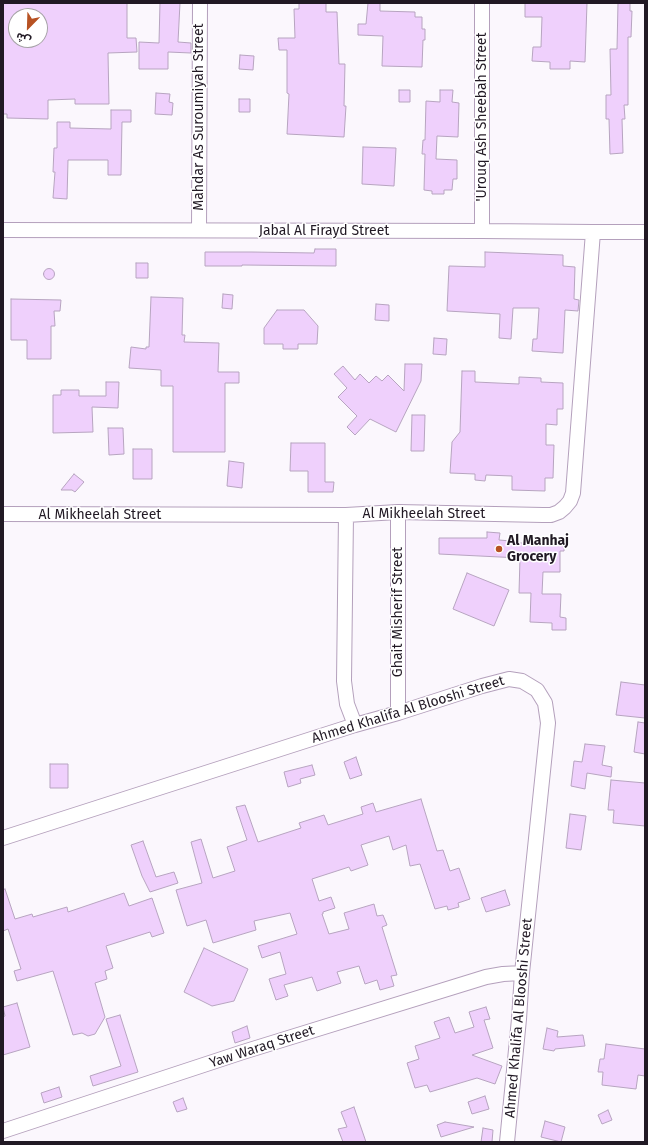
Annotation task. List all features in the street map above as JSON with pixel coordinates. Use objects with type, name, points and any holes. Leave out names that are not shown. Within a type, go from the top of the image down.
[{"type":"street","name":"Mahdar As Suroumiyah Street","points":[[199,230],[200,3]]},
{"type":"street","name":"'Urouq Ash Sheebah Street","points":[[482,3],[482,231]]},
{"type":"street","name":"Jabal Al Firayd Street","points":[[3,230],[645,232]]},
{"type":"street","name":"Al Mikheelah Street","points":[[3,514],[346,515],[398,512],[551,515],[558,512],[570,501],[573,486],[592,232]]},
{"type":"street","name":"Ghait Misherif Street","points":[[398,512],[398,713]]},
{"type":"street","points":[[346,515],[344,681],[347,704],[355,725]]},
{"type":"street","name":"Ahmed Khalifa Al Blooshi Street","points":[[3,838],[355,725],[482,686],[509,679],[522,681],[537,690],[545,702],[548,723],[522,973],[507,1142]]},
{"type":"street","name":"Yaw Waraq Street","points":[[3,1131],[243,1052],[486,977],[522,973]]},
{"type":"building","points":[[3,3],[127,3],[127,38],[136,38],[137,52],[108,53],[109,104],[75,104],[75,99],[48,100],[48,119],[7,118],[7,114],[3,114]]},
{"type":"building","points":[[160,3],[180,3],[178,42],[191,43],[191,53],[168,52],[168,69],[139,69],[139,42],[159,43]]},
{"type":"building","points":[[299,3],[326,3],[326,12],[337,12],[339,64],[345,64],[344,106],[346,106],[344,137],[287,134],[289,94],[287,93],[287,50],[279,50],[278,38],[295,38],[294,9],[299,9]]},
{"type":"building","points":[[368,3],[380,3],[380,11],[415,12],[415,17],[422,17],[422,29],[425,29],[425,40],[423,40],[422,67],[382,66],[383,36],[358,35],[358,24],[366,24]]},
{"type":"building","points":[[525,3],[587,3],[585,62],[570,61],[570,69],[550,69],[550,62],[532,61],[533,47],[541,47],[542,17],[525,17]]},
{"type":"building","points":[[618,3],[630,3],[630,11],[632,11],[631,37],[628,37],[628,105],[624,105],[625,119],[622,119],[623,153],[610,154],[609,119],[606,119],[606,95],[611,95],[610,49],[617,49]]},
{"type":"building","points":[[240,55],[254,56],[253,70],[239,69]]},
{"type":"building","points":[[399,90],[410,90],[410,102],[399,102]]},
{"type":"building","points":[[440,90],[453,90],[452,102],[459,103],[458,137],[437,136],[436,159],[457,160],[457,179],[453,179],[452,190],[444,190],[444,194],[432,194],[432,191],[424,190],[425,154],[422,154],[423,140],[425,140],[426,101],[440,102]]},
{"type":"building","points":[[156,93],[170,94],[169,102],[173,103],[172,115],[155,114]]},
{"type":"building","points":[[239,99],[250,99],[250,112],[239,112]]},
{"type":"building","points":[[111,110],[131,110],[131,122],[122,122],[121,175],[108,175],[108,160],[68,160],[67,199],[53,198],[55,172],[53,172],[54,148],[57,148],[57,122],[70,122],[70,128],[111,129]]},
{"type":"building","points":[[363,147],[396,148],[394,186],[362,184]]},
{"type":"building","points":[[315,249],[336,249],[336,266],[205,266],[205,252],[314,253]]},
{"type":"building","points":[[485,252],[563,255],[563,266],[575,267],[574,299],[579,300],[578,311],[565,310],[563,353],[532,351],[533,339],[537,339],[539,308],[513,308],[511,339],[499,338],[500,314],[447,311],[449,266],[485,267]]},
{"type":"building","points":[[136,263],[148,263],[148,278],[136,278]]},
{"type":"building","points":[[47,269],[51,269],[53,270],[53,278],[47,279],[44,276],[44,272]]},
{"type":"building","points":[[223,294],[233,295],[232,309],[222,308]]},
{"type":"building","points":[[151,297],[183,298],[182,335],[185,335],[184,342],[219,343],[218,372],[239,372],[239,383],[225,383],[225,452],[173,452],[173,386],[161,386],[161,370],[129,368],[131,347],[146,349],[146,347],[149,347]]},
{"type":"building","points":[[11,299],[61,300],[60,311],[54,311],[55,326],[51,326],[51,359],[27,359],[27,340],[11,340]]},
{"type":"building","points":[[376,304],[389,305],[389,321],[375,320]]},
{"type":"building","points":[[277,310],[304,310],[318,326],[317,344],[298,344],[298,349],[283,349],[283,344],[264,344],[264,328]]},
{"type":"building","points":[[434,338],[447,339],[446,355],[433,354]]},
{"type":"building","points":[[405,364],[422,364],[421,381],[396,432],[370,419],[355,435],[347,427],[357,416],[338,397],[347,388],[334,374],[343,366],[355,380],[360,374],[369,383],[376,376],[382,381],[388,375],[404,391]]},
{"type":"building","points":[[462,371],[475,371],[475,382],[519,384],[519,377],[541,378],[541,382],[563,383],[563,409],[557,409],[557,425],[546,424],[546,445],[554,445],[553,478],[545,478],[545,491],[512,490],[512,476],[486,475],[485,481],[475,480],[475,474],[450,473],[452,442],[460,432]]},
{"type":"building","points":[[106,382],[119,382],[118,408],[92,407],[93,432],[53,433],[53,395],[61,395],[61,390],[79,390],[79,396],[106,396]]},
{"type":"building","points":[[412,415],[425,415],[424,451],[411,451]]},
{"type":"building","points":[[108,428],[123,428],[124,454],[109,455]]},
{"type":"building","points":[[291,443],[325,443],[325,482],[334,482],[333,492],[308,492],[308,471],[290,471]]},
{"type":"building","points":[[133,449],[152,449],[152,479],[133,479]]},
{"type":"building","points":[[229,461],[244,463],[242,488],[227,486]]},
{"type":"building","points":[[74,474],[84,482],[75,492],[72,490],[61,490]]},
{"type":"building","points":[[487,532],[500,533],[499,540],[511,541],[511,543],[553,543],[554,539],[565,540],[564,551],[560,551],[560,572],[543,572],[542,594],[561,594],[560,617],[566,618],[566,630],[552,630],[552,623],[530,622],[531,593],[519,593],[520,558],[439,554],[439,538],[487,538]]},
{"type":"building","points":[[467,573],[509,590],[494,626],[453,609]]},
{"type":"building","points":[[621,682],[645,685],[645,718],[616,715]]},
{"type":"building","points":[[638,722],[645,723],[645,754],[634,752]]},
{"type":"building","points":[[585,744],[605,746],[602,765],[612,767],[611,777],[587,773],[585,789],[571,786],[574,761],[582,762]]},
{"type":"building","points":[[356,757],[362,775],[350,779],[344,762]]},
{"type":"building","points":[[50,764],[68,764],[68,788],[50,788]]},
{"type":"building","points":[[312,765],[315,775],[300,779],[301,783],[288,787],[284,772]]},
{"type":"building","points":[[611,780],[645,783],[645,826],[613,823],[614,810],[608,810]]},
{"type":"building","points":[[421,799],[437,851],[443,850],[450,871],[459,868],[470,899],[458,903],[459,907],[448,910],[447,906],[435,909],[420,864],[410,866],[406,845],[393,850],[389,836],[361,845],[368,865],[351,871],[349,867],[312,879],[319,901],[331,897],[335,908],[323,912],[322,914],[329,934],[349,929],[344,913],[374,904],[377,916],[383,915],[387,925],[382,927],[397,975],[391,976],[394,986],[380,990],[377,980],[365,984],[359,966],[337,972],[341,983],[317,991],[312,977],[284,985],[288,996],[276,1000],[269,979],[286,974],[280,952],[262,958],[258,946],[297,934],[290,913],[254,921],[256,930],[213,943],[206,920],[187,926],[176,890],[202,883],[191,842],[201,839],[213,878],[235,871],[227,847],[247,840],[236,807],[245,805],[258,842],[301,828],[299,823],[324,815],[328,825],[363,814],[361,807],[373,803],[376,812]]},
{"type":"building","points":[[570,814],[586,816],[581,850],[566,848]]},
{"type":"building","points":[[143,841],[156,877],[174,872],[178,883],[150,892],[142,876],[131,845]]},
{"type":"building","points":[[5,889],[15,919],[32,914],[33,917],[67,907],[68,912],[124,893],[129,906],[152,898],[164,933],[152,937],[150,932],[106,946],[113,968],[105,971],[107,979],[95,983],[105,1017],[95,1034],[88,1036],[82,1033],[73,1035],[53,971],[17,981],[14,971],[21,969],[8,929],[3,931],[3,890]]},
{"type":"building","points":[[505,890],[510,905],[486,912],[481,898]]},
{"type":"building","points":[[204,948],[248,969],[234,1001],[212,1006],[184,992]]},
{"type":"building","points":[[17,1003],[30,1047],[3,1055],[3,1017],[5,1016],[3,1007]]},
{"type":"building","points":[[486,1007],[490,1019],[484,1020],[493,1048],[472,1055],[502,1066],[495,1084],[477,1078],[430,1092],[427,1085],[415,1088],[407,1063],[419,1059],[415,1046],[440,1038],[434,1022],[449,1017],[455,1033],[474,1027],[469,1012]]},
{"type":"building","points":[[120,1015],[138,1072],[93,1086],[90,1076],[121,1066],[106,1019]]},
{"type":"building","points":[[247,1026],[250,1038],[235,1043],[232,1032]]},
{"type":"building","points":[[547,1028],[558,1031],[557,1037],[583,1035],[585,1046],[555,1049],[554,1051],[543,1049]]},
{"type":"building","points":[[606,1044],[645,1049],[645,1076],[638,1075],[636,1089],[602,1085],[603,1072],[598,1072],[600,1059],[604,1059]]},
{"type":"building","points":[[59,1087],[62,1097],[44,1103],[41,1093]]},
{"type":"building","points":[[485,1096],[489,1109],[472,1114],[468,1102]]},
{"type":"building","points":[[183,1098],[187,1109],[177,1112],[173,1102]]},
{"type":"building","points":[[354,1107],[366,1142],[343,1142],[338,1129],[347,1127],[341,1112]]},
{"type":"building","points":[[608,1110],[612,1120],[602,1124],[598,1115]]},
{"type":"building","points":[[545,1121],[565,1127],[561,1142],[541,1137]]},
{"type":"building","points":[[445,1122],[474,1127],[441,1137],[437,1125]]},
{"type":"building","points":[[483,1128],[493,1130],[492,1142],[481,1142]]},
{"type":"place","name":"Al Manhaj Grocery","points":[[499,549]]}]
